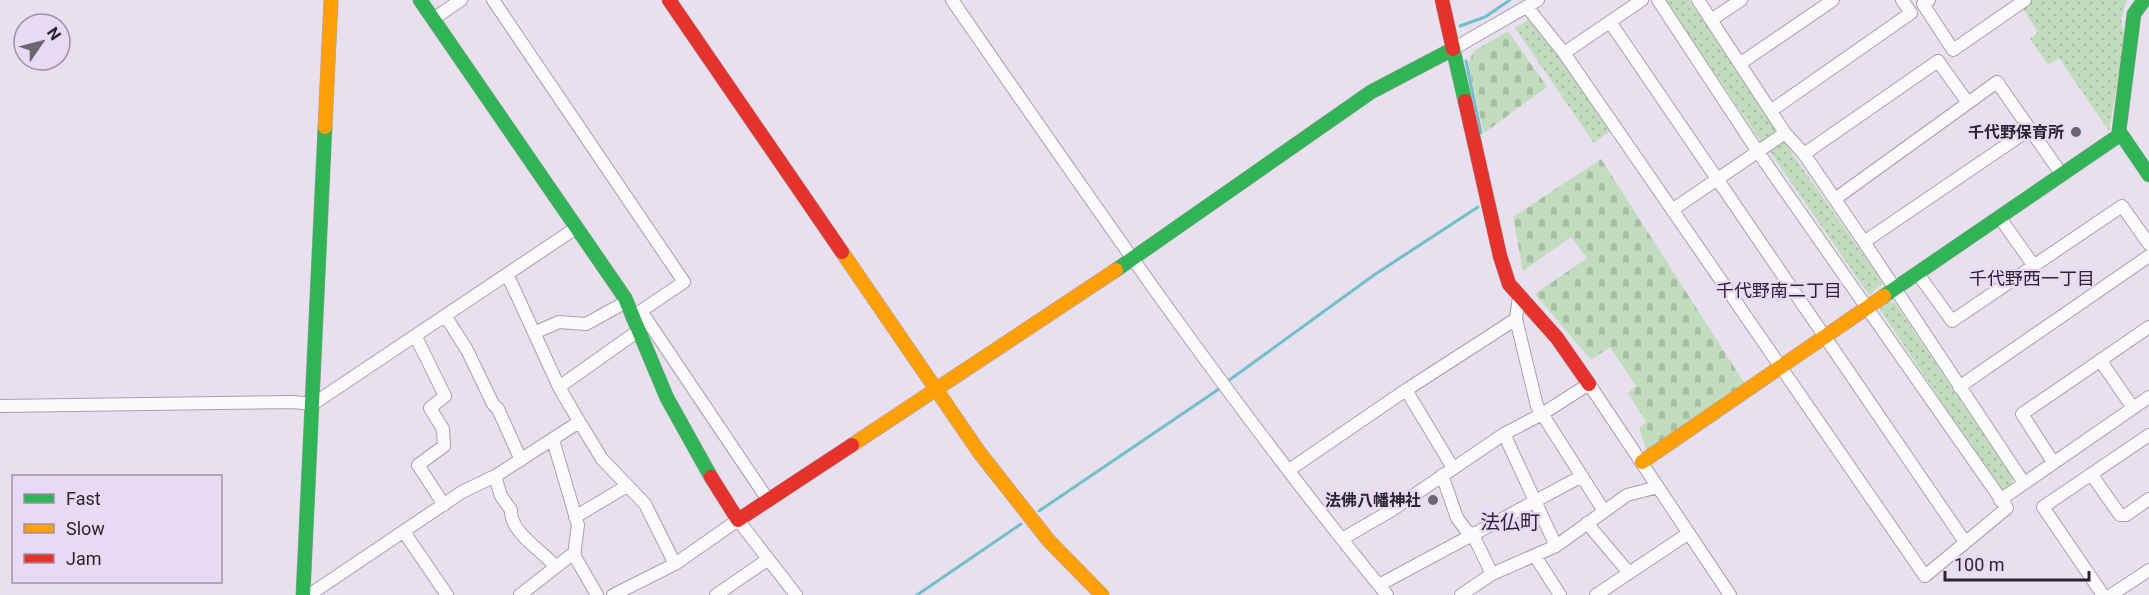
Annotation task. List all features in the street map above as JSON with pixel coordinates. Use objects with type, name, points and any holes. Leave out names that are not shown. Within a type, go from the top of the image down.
[{"type":"street","points":[[303,595],[331,0]]},
{"type":"street","points":[[420,0],[626,302],[768,500]]},
{"type":"street","points":[[433,19],[461,0]]},
{"type":"street","points":[[493,0],[684,282],[636,314]]},
{"type":"street","points":[[669,0],[979,452],[1049,541],[1102,595]]},
{"type":"street","points":[[952,0],[1131,260],[1289,470],[1387,595]]},
{"type":"street","points":[[613,595],[675,564],[1131,260],[1371,92],[1538,0]]},
{"type":"street","points":[[1564,53],[1642,0]]},
{"type":"street","points":[[1527,7],[1564,53],[1925,576],[2007,508],[1758,152],[1658,0]]},
{"type":"street","points":[[1698,0],[1785,133],[1804,154],[1835,199],[2024,483]]},
{"type":"street","points":[[1711,20],[1741,0]]},
{"type":"street","points":[[1741,63],[1833,0]]},
{"type":"street","points":[[1772,110],[1911,13],[1902,0]]},
{"type":"street","points":[[1929,0],[1923,4],[1953,50],[2025,0]]},
{"type":"street","points":[[2144,0],[2134,14],[2119,130],[2149,175]]},
{"type":"street","points":[[1443,1],[1500,256],[1509,284],[1557,338],[1730,595]]},
{"type":"street","points":[[1610,22],[1965,542]]},
{"type":"street","points":[[1804,154],[1938,61],[1968,103]]},
{"type":"street","points":[[1835,199],[1997,82],[2061,175]]},
{"type":"street","points":[[1864,242],[2030,129]]},
{"type":"street","points":[[1672,210],[1785,133]]},
{"type":"street","points":[[1642,462],[2121,134]]},
{"type":"street","points":[[1918,274],[1953,321],[2122,206],[2149,244]]},
{"type":"street","points":[[2000,218],[2034,266]]},
{"type":"street","points":[[0,406],[292,402],[313,404],[508,276],[576,228]]},
{"type":"street","points":[[1959,387],[2149,256]]},
{"type":"street","points":[[508,276],[536,332],[559,387],[579,422],[602,459],[645,504],[675,564]]},
{"type":"street","points":[[1519,297],[1516,319],[1537,406],[1604,511]]},
{"type":"street","points":[[536,332],[559,322],[586,324],[626,302]]},
{"type":"street","points":[[636,314],[638,331],[693,448],[738,520],[796,595]]},
{"type":"street","points":[[446,317],[498,409],[521,460]]},
{"type":"street","points":[[1289,470],[1406,390],[1516,319]]},
{"type":"street","points":[[2053,462],[2022,414],[2149,327]]},
{"type":"street","points":[[559,387],[638,331]]},
{"type":"street","points":[[416,337],[445,396],[430,408],[443,429],[444,446],[418,465],[444,505]]},
{"type":"street","points":[[2100,360],[2133,408]]},
{"type":"street","points":[[1342,539],[1392,510],[1504,434],[1542,414],[1589,384]]},
{"type":"street","points":[[1406,390],[1453,468]]},
{"type":"street","points":[[2000,500],[2149,397]]},
{"type":"street","points":[[309,595],[462,492],[495,476],[579,422]]},
{"type":"street","points":[[1504,434],[1556,546]]},
{"type":"street","points":[[2103,595],[2043,507],[2149,435]]},
{"type":"street","points":[[553,440],[578,525],[575,552],[581,568],[597,595]]},
{"type":"street","points":[[2091,474],[2120,515],[2126,515],[2149,499]]},
{"type":"street","points":[[1442,475],[1457,518],[1471,534],[1492,574]]},
{"type":"street","points":[[495,476],[501,496],[511,510],[511,520],[520,534],[540,549],[555,566]]},
{"type":"street","points":[[1379,585],[1582,476]]},
{"type":"street","points":[[575,517],[627,486]]},
{"type":"street","points":[[1461,595],[1492,574],[1556,546],[1627,495],[1658,487]]},
{"type":"street","points":[[1587,524],[1629,573]]},
{"type":"street","points":[[404,532],[447,595]]},
{"type":"street","points":[[1596,595],[1689,533]]},
{"type":"street","points":[[520,595],[575,552]]},
{"type":"street","points":[[1535,556],[1560,595]]},
{"type":"street","points":[[716,595],[767,560]]},
{"type":"street","points":[[2111,595],[2149,570]]},
{"type":"green space","points":[[1665,0],[1689,0],[1779,133],[1763,144]]},
{"type":"green space","points":[[2032,0],[2127,0],[2121,19],[2125,40],[2109,131],[2059,58],[2048,65],[2030,39],[2038,32],[2022,7]]},
{"type":"green space","points":[[1531,18],[1568,70],[1577,76],[1613,129],[1594,143],[1515,28]]},
{"type":"green space","points":[[1508,31],[1547,87],[1484,133],[1468,63],[1474,51]]},
{"type":"green space","points":[[1782,139],[1883,283],[1869,295],[1768,149]]},
{"type":"green space","points":[[1601,159],[1745,384],[1647,451],[1639,428],[1646,422],[1628,393],[1636,386],[1610,347],[1591,360],[1535,294],[1587,258],[1571,237],[1523,271],[1513,217]]},
{"type":"green space","points":[[1888,302],[1895,303],[2012,477],[2012,485],[2003,494],[1881,311],[1880,307]]},
{"type":"waterway","points":[[1460,26],[1485,17],[1510,0]]},
{"type":"waterway","points":[[1466,61],[1481,133]]},
{"type":"waterway","points":[[1228,381],[1374,275],[1478,207]]},
{"type":"waterway","points":[[1039,511],[1219,389]]},
{"type":"waterway","points":[[917,595],[1021,524]]},
{"type":"traffic: fast","points":[[420,0],[625,298],[667,398],[711,477]]},
{"type":"traffic: fast","points":[[2144,0],[2134,14],[2119,131],[2149,175]]},
{"type":"traffic: fast","points":[[1116,270],[1371,92],[1453,49],[1465,101]]},
{"type":"traffic: fast","points":[[303,595],[325,127]]},
{"type":"traffic: fast","points":[[1884,296],[2121,134]]},
{"type":"traffic: slow","points":[[325,127],[331,0]]},
{"type":"traffic: slow","points":[[842,252],[979,452],[1049,541],[1102,595]]},
{"type":"traffic: slow","points":[[852,445],[1116,270]]},
{"type":"traffic: slow","points":[[1642,462],[1884,296]]},
{"type":"traffic: jam","points":[[669,0],[842,252]]},
{"type":"traffic: jam","points":[[1442,0],[1453,49]]},
{"type":"traffic: jam","points":[[1465,101],[1500,256],[1509,284],[1557,338],[1589,384]]},
{"type":"traffic: jam","points":[[711,477],[738,520],[852,445]]},
{"type":"place","name":"千代野保育所","points":[[2076,132]]},
{"type":"place","name":"法佛八幡神社","points":[[1433,500]]},
{"type":"district","name":"千代野西一丁目","points":[[2032,279]]},
{"type":"district","name":"千代野南二丁目","points":[[1779,291]]},
{"type":"district","name":"法仏町","points":[[1510,522]]}]
